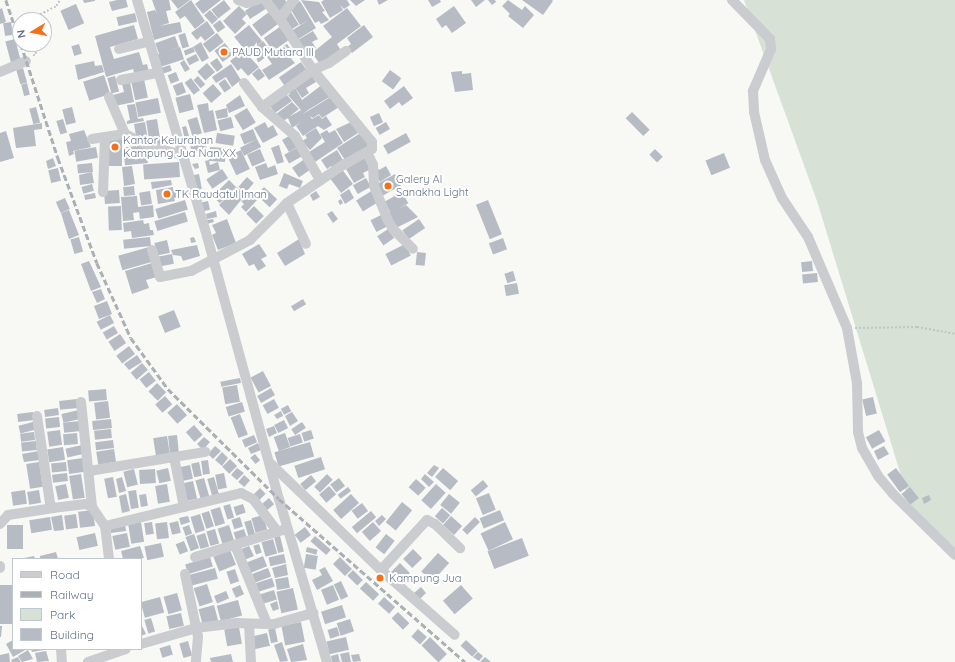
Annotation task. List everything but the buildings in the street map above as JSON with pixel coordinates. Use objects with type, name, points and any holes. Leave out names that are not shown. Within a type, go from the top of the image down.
[{"type":"street","points":[[137,0],[148,42],[183,155],[327,662]]},
{"type":"street","points":[[238,0],[247,3],[257,0]]},
{"type":"street","points":[[152,250],[160,277],[191,271],[259,234],[270,219],[287,203],[320,180],[373,147],[372,142],[313,70],[280,19],[265,0]]},
{"type":"street","points":[[280,19],[294,0]]},
{"type":"street","points":[[732,0],[770,38],[771,49],[753,95],[765,160],[782,198],[808,237],[847,328],[857,383],[858,432],[868,460],[893,494],[955,555]]},
{"type":"street","points":[[119,49],[148,42]]},
{"type":"street","points":[[262,107],[313,70],[330,63],[346,51]]},
{"type":"street","points":[[0,72],[26,61]]},
{"type":"street","points":[[121,80],[158,72]]},
{"type":"street","points":[[244,83],[262,107],[295,136],[320,180]]},
{"type":"street","points":[[109,97],[126,134]]},
{"type":"street","points":[[92,139],[126,134],[149,146],[183,155]]},
{"type":"street","points":[[103,192],[105,137]]},
{"type":"street","points":[[367,152],[373,165],[374,186],[393,230],[413,248]]},
{"type":"street","points":[[287,203],[306,244]]},
{"type":"street","points":[[82,402],[92,507],[104,526],[109,558]]},
{"type":"street","points":[[38,416],[48,498],[53,508]]},
{"type":"street","points":[[89,471],[204,452]]},
{"type":"street","points":[[174,457],[184,507]]},
{"type":"street","points":[[269,462],[381,570],[455,635]]},
{"type":"street","points":[[104,526],[184,507],[234,493],[247,495],[277,531]]},
{"type":"street","points":[[0,524],[8,515],[86,504],[92,507]]},
{"type":"street","points":[[381,570],[427,520],[435,524],[460,548]]},
{"type":"street","points":[[195,557],[277,531],[289,529]]},
{"type":"street","points":[[235,545],[267,624]]},
{"type":"street","points":[[185,574],[196,628],[196,662]]},
{"type":"street","points":[[142,644],[196,628],[237,623],[267,624],[313,613]]},
{"type":"street","points":[[249,624],[251,662]]},
{"type":"street","points":[[61,650],[62,662]]},
{"type":"street","points":[[88,662],[98,660],[123,650]]},
{"type":"path","points":[[44,12],[56,6],[60,0]]},
{"type":"path","points":[[847,328],[917,327],[955,334]]},
{"type":"green space","points":[[744,0],[955,0],[955,550],[914,518],[817,201]]},
{"type":"railway","points":[[6,0],[12,18]]},
{"type":"railway","points":[[24,52],[58,158],[97,263],[131,338],[168,389],[279,499],[465,662]]},
{"type":"place","name":"PAUD Mutiara III","points":[[224,52]]},
{"type":"place","name":"Kantor Kelurahan Kampung Jua Nan XX","points":[[115,147]]},
{"type":"place","name":"Galery Al Sanakha Light","points":[[388,186]]},
{"type":"place","name":"TK Raudatul Iman","points":[[167,194]]},
{"type":"place","name":"Kampung Jua","points":[[380,578]]}]
